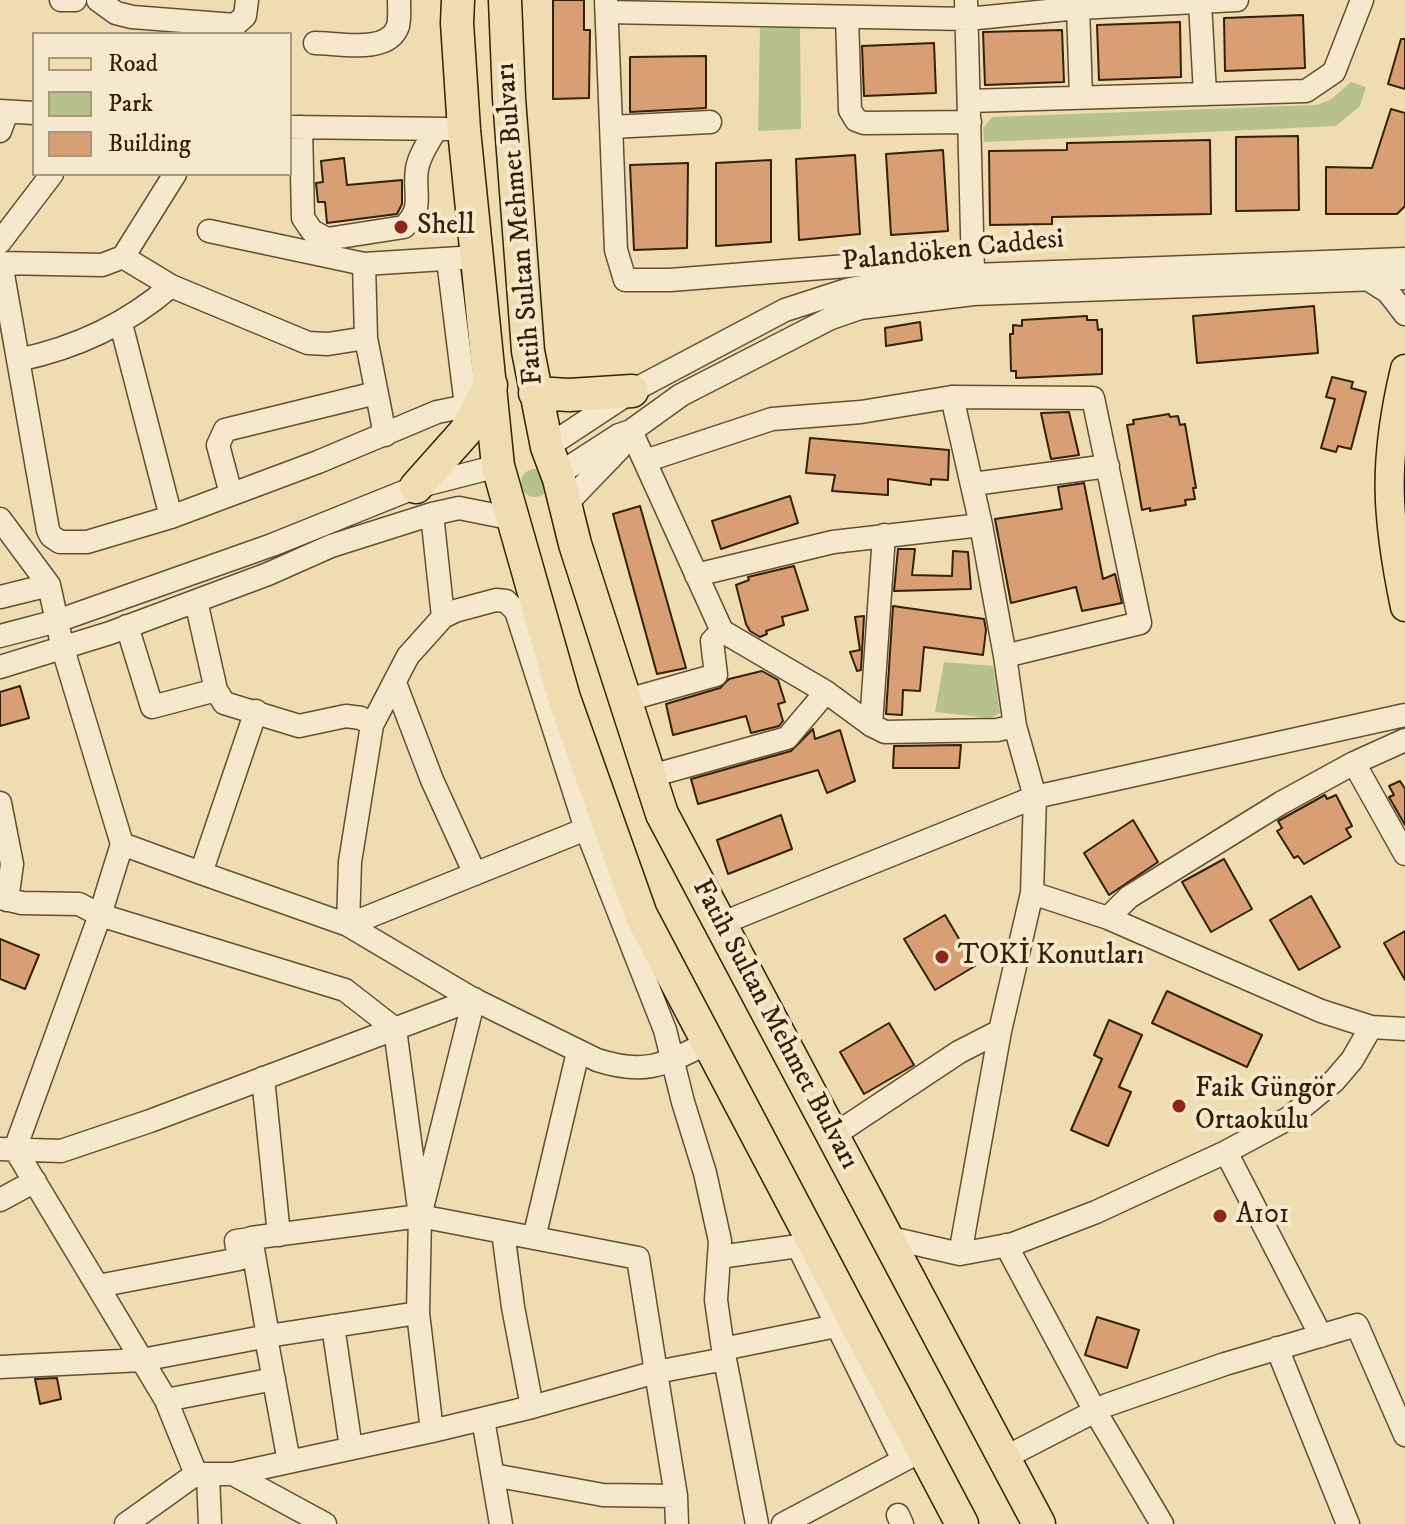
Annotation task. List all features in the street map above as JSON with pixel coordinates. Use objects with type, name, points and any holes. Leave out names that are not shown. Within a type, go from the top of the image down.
[{"type":"highway","name":"Fatih Sultan Mehmet Bulvarı","points":[[458,0],[450,130],[462,259],[480,398],[514,519]]},
{"type":"highway","name":"Fatih Sultan Mehmet Bulvarı","points":[[505,0],[512,146],[528,351],[535,393],[575,544],[662,814],[1039,1524]]},
{"type":"highway","points":[[535,393],[641,403]]},
{"type":"highway","points":[[424,501],[465,432],[480,398]]},
{"type":"highway","points":[[498,466],[557,475]]},
{"type":"highway","points":[[557,475],[514,519],[564,698],[641,915],[709,1042],[806,1245],[913,1455],[962,1524]]},
{"type":"main road","points":[[1405,369],[1392,431],[1388,490],[1393,548],[1405,607]]},
{"type":"street","points":[[61,0],[75,0]]},
{"type":"street","points":[[98,0],[116,13],[132,17],[235,25],[245,16],[247,0]]},
{"type":"street","points":[[315,43],[375,44],[386,40],[399,23],[399,0]]},
{"type":"street","points":[[967,10],[973,275],[625,280],[616,250],[606,6],[967,10],[1237,0]]},
{"type":"street","points":[[860,11],[850,110],[856,120],[864,123],[1081,96],[1306,91],[1334,72],[1340,62],[1356,0]]},
{"type":"street","points":[[1200,2],[1205,94]]},
{"type":"street","points":[[1078,8],[1081,96]]},
{"type":"street","points":[[2,118],[32,113]]},
{"type":"street","points":[[611,127],[710,122]]},
{"type":"street","points":[[295,127],[450,130],[417,167],[418,211],[404,227],[327,239],[312,231],[303,218],[295,127]]},
{"type":"street","points":[[51,176],[0,256],[51,536],[60,542],[76,544],[171,517],[385,435],[428,415],[480,398]]},
{"type":"street","points":[[0,256],[102,265],[123,257],[174,176]]},
{"type":"street","points":[[209,231],[364,264],[462,259]]},
{"type":"street","points":[[123,257],[171,286],[308,343],[328,344],[366,338]]},
{"type":"street","name":"Palandöken Caddesi","points":[[557,475],[641,403],[785,310],[806,302],[879,284],[973,275],[1405,259]]},
{"type":"street","points":[[364,264],[366,338],[385,435]]},
{"type":"street","name":"Palandöken Caddesi","points":[[973,275],[1405,278]]},
{"type":"street","points":[[1366,278],[1388,292],[1405,314]]},
{"type":"street","points":[[18,360],[81,342],[121,324],[148,307],[171,286]]},
{"type":"street","points":[[121,324],[171,517]]},
{"type":"street","points":[[231,494],[218,445],[225,430],[376,393]]},
{"type":"street","points":[[952,397],[981,525],[1015,726],[1035,797],[1032,893],[1000,1031],[960,1254]]},
{"type":"street","points":[[645,461],[772,419],[861,412],[952,397],[1093,398],[1140,623],[1005,656]]},
{"type":"street","name":"Palandöken Caddesi","points":[[557,475],[619,449],[631,431],[641,403]]},
{"type":"street","points":[[631,431],[722,631],[826,692],[885,732],[997,730],[1015,726]]},
{"type":"street","name":"Palandöken Caddesi","points":[[557,475],[619,435],[631,431]]},
{"type":"street","points":[[0,667],[63,649],[268,574],[498,466]]},
{"type":"street","points":[[973,484],[1108,466]]},
{"type":"street","points":[[424,501],[443,617]]},
{"type":"street","points":[[0,636],[57,621],[272,545],[424,501],[514,519]]},
{"type":"street","points":[[0,519],[49,585],[63,649],[122,844],[100,915],[8,1149]]},
{"type":"street","points":[[696,575],[833,542],[981,525]]},
{"type":"street","points":[[871,725],[884,535]]},
{"type":"street","points":[[0,597],[49,585]]},
{"type":"street","points":[[348,925],[350,862],[372,725],[408,656],[443,617],[496,600],[506,601],[514,607],[586,829],[665,1030],[671,1061],[705,1173],[720,1241],[716,1300],[757,1524]]},
{"type":"street","points":[[196,601],[216,690],[224,703],[299,726],[346,716],[361,718],[372,725]]},
{"type":"street","points":[[127,626],[152,707],[216,690]]},
{"type":"street","points":[[627,700],[716,675],[712,641],[722,631]]},
{"type":"street","points":[[395,683],[432,780],[475,874]]},
{"type":"street","points":[[651,776],[787,738],[826,692]]},
{"type":"street","points":[[201,873],[256,711]]},
{"type":"street","points":[[720,924],[1035,797],[1405,715]]},
{"type":"street","points":[[1108,918],[1129,897],[1281,803],[1354,763],[1405,740]]},
{"type":"street","points":[[1354,763],[1405,854]]},
{"type":"street","points":[[0,803],[12,864],[4,899],[42,904],[79,904],[100,915],[345,990],[395,1029],[420,1216],[418,1313],[432,1431]]},
{"type":"street","points":[[348,925],[586,829]]},
{"type":"street","points":[[122,844],[348,925],[474,999],[578,1052],[607,1063],[648,1068],[671,1061],[709,1042]]},
{"type":"street","points":[[1032,893],[1108,918],[1321,1011],[1371,1027],[1405,1029]]},
{"type":"street","points":[[8,1149],[61,1151],[150,1121],[474,999]]},
{"type":"street","points":[[420,1216],[474,999]]},
{"type":"street","points":[[886,1237],[960,1254],[1006,1245],[1096,1212],[1226,1152],[1310,1104],[1352,1060],[1371,1027]]},
{"type":"street","points":[[834,1135],[959,1052],[1000,1031]]},
{"type":"street","points":[[534,1238],[578,1052]]},
{"type":"street","points":[[263,1078],[279,1235]]},
{"type":"street","points":[[8,1149],[35,1181],[166,1400],[202,1475],[210,1524]]},
{"type":"street","points":[[1226,1152],[1321,1336]]},
{"type":"street","points":[[0,1200],[35,1181]]},
{"type":"street","points":[[98,1286],[239,1259],[236,1241],[420,1216],[638,1258],[676,1496],[677,1524]]},
{"type":"street","points":[[503,1232],[532,1407]]},
{"type":"street","points":[[251,1238],[289,1462]]},
{"type":"street","points":[[719,1257],[806,1245]]},
{"type":"street","points":[[1006,1245],[1095,1411],[1162,1524]]},
{"type":"street","points":[[0,1367],[142,1360],[267,1336],[418,1313]]},
{"type":"street","points":[[126,1524],[202,1475],[233,1474],[432,1431],[846,1324]]},
{"type":"street","points":[[1004,1458],[1095,1411],[1225,1364],[1357,1325],[1395,1384],[1405,1435]]},
{"type":"street","points":[[333,1326],[351,1448]]},
{"type":"street","points":[[1277,1348],[1348,1524]]},
{"type":"street","points":[[166,1400],[274,1379]]},
{"type":"street","points":[[483,1419],[501,1524]]},
{"type":"street","points":[[783,1524],[913,1455]]},
{"type":"street","points":[[233,1474],[325,1524]]},
{"type":"street","points":[[493,1475],[603,1495],[676,1496]]},
{"type":"green space","points":[[760,28],[800,28],[801,129],[758,131]]},
{"type":"green space","points":[[1351,82],[1366,87],[1360,106],[1336,126],[984,142],[983,128],[992,117],[1316,105],[1330,100]]},
{"type":"green space","points":[[535,469],[545,473],[549,483],[545,493],[535,497],[525,493],[521,483],[525,473]]},
{"type":"green space","points":[[944,662],[993,666],[1000,713],[992,718],[935,712]]},
{"type":"building","points":[[553,0],[584,0],[584,30],[590,30],[589,98],[553,99]]},
{"type":"building","points":[[1303,15],[1305,68],[1225,71],[1224,18]]},
{"type":"building","points":[[1180,22],[1181,77],[1099,80],[1097,25]]},
{"type":"building","points":[[1062,30],[1064,82],[985,85],[983,32]]},
{"type":"building","points":[[1401,39],[1405,39],[1405,89],[1388,84]]},
{"type":"building","points":[[934,43],[936,93],[864,96],[862,46]]},
{"type":"building","points":[[706,56],[706,108],[630,112],[630,57]]},
{"type":"building","points":[[1391,109],[1405,113],[1405,206],[1397,214],[1326,214],[1326,167],[1372,168]]},
{"type":"building","points":[[1298,136],[1299,210],[1236,211],[1236,137]]},
{"type":"building","points":[[1210,140],[1211,214],[1052,217],[1052,224],[990,225],[989,151],[1067,150],[1067,143]]},
{"type":"building","points":[[943,150],[948,231],[891,235],[886,154]]},
{"type":"building","points":[[855,155],[860,234],[799,240],[796,159]]},
{"type":"building","points":[[344,158],[347,185],[402,180],[402,204],[397,214],[327,223],[325,202],[318,202],[316,183],[323,182],[321,161]]},
{"type":"building","points":[[771,160],[771,242],[716,246],[716,163]]},
{"type":"building","points":[[688,163],[687,248],[634,250],[630,165]]},
{"type":"building","points":[[1314,306],[1318,353],[1197,363],[1193,316]]},
{"type":"building","points":[[1087,316],[1087,320],[1097,320],[1098,330],[1102,329],[1102,374],[1016,378],[1016,371],[1011,371],[1010,334],[1013,334],[1013,325],[1022,326],[1022,320]]},
{"type":"building","points":[[920,322],[922,340],[886,346],[885,328]]},
{"type":"building","points":[[1332,377],[1353,382],[1351,388],[1366,392],[1351,449],[1338,446],[1336,452],[1321,448],[1335,399],[1326,397]]},
{"type":"building","points":[[1069,412],[1079,455],[1051,459],[1041,413]]},
{"type":"building","points":[[1169,414],[1170,417],[1178,416],[1180,425],[1185,424],[1196,488],[1193,488],[1195,499],[1185,500],[1186,505],[1142,510],[1127,425],[1134,424],[1133,420]]},
{"type":"building","points":[[810,438],[949,450],[948,480],[931,479],[931,485],[888,479],[888,495],[832,491],[835,475],[806,473]]},
{"type":"building","points":[[1084,483],[1103,579],[1115,574],[1122,603],[1082,611],[1076,587],[1011,603],[995,519],[1062,509],[1058,487]]},
{"type":"building","points":[[790,496],[798,523],[721,549],[712,521]]},
{"type":"building","points":[[640,506],[686,668],[657,674],[613,514]]},
{"type":"building","points":[[898,549],[915,549],[912,575],[952,576],[953,551],[968,552],[971,589],[894,591]]},
{"type":"building","points":[[794,566],[808,610],[782,617],[784,625],[766,631],[767,634],[760,637],[750,631],[746,624],[736,585],[749,580],[748,577]]},
{"type":"building","points":[[893,606],[984,619],[986,630],[983,655],[924,647],[920,691],[903,690],[902,715],[886,714]]},
{"type":"building","points":[[864,616],[861,670],[857,671],[850,652],[860,650],[855,617]]},
{"type":"building","points":[[762,671],[778,680],[785,702],[778,704],[783,721],[779,726],[751,733],[746,716],[673,735],[666,704],[720,688],[729,679]]},
{"type":"building","points":[[20,686],[29,718],[0,726],[0,692]]},
{"type":"building","points":[[813,729],[815,739],[840,730],[855,781],[827,793],[818,770],[698,804],[691,779],[791,751]]},
{"type":"building","points":[[961,745],[959,768],[893,768],[894,746]]},
{"type":"building","points":[[1400,781],[1405,789],[1405,825],[1389,797],[1394,795],[1389,786]]},
{"type":"building","points":[[1325,795],[1327,799],[1336,795],[1352,826],[1346,829],[1351,837],[1304,864],[1298,856],[1294,858],[1277,831],[1282,828],[1278,821]]},
{"type":"building","points":[[781,815],[792,849],[728,874],[717,840]]},
{"type":"building","points":[[1133,820],[1158,862],[1109,895],[1084,853]]},
{"type":"building","points":[[1224,859],[1252,909],[1211,932],[1182,882]]},
{"type":"building","points":[[1311,896],[1340,947],[1299,970],[1270,920]]},
{"type":"building","name":"TOKİ Konutları","points":[[945,915],[975,966],[935,990],[904,939]]},
{"type":"building","points":[[1405,931],[1405,980],[1384,943]]},
{"type":"building","points":[[0,939],[39,955],[25,989],[0,979]]},
{"type":"building","points":[[1167,991],[1262,1035],[1247,1067],[1152,1023]]},
{"type":"building","points":[[1109,1020],[1142,1035],[1119,1087],[1131,1092],[1108,1146],[1071,1130],[1102,1059],[1094,1055]]},
{"type":"building","points":[[889,1023],[914,1065],[864,1094],[840,1052]]},
{"type":"building","points":[[1097,1317],[1139,1330],[1127,1368],[1085,1355]]},
{"type":"building","points":[[57,1378],[61,1399],[40,1404],[35,1379]]},
{"type":"place","name":"Shell","points":[[401,227]]},
{"type":"place","name":"TOKİ Konutları","points":[[942,957]]},
{"type":"place","name":"Faik Güngör Ortaokulu","points":[[1179,1106]]},
{"type":"place","name":"A101","points":[[1220,1216]]}]
